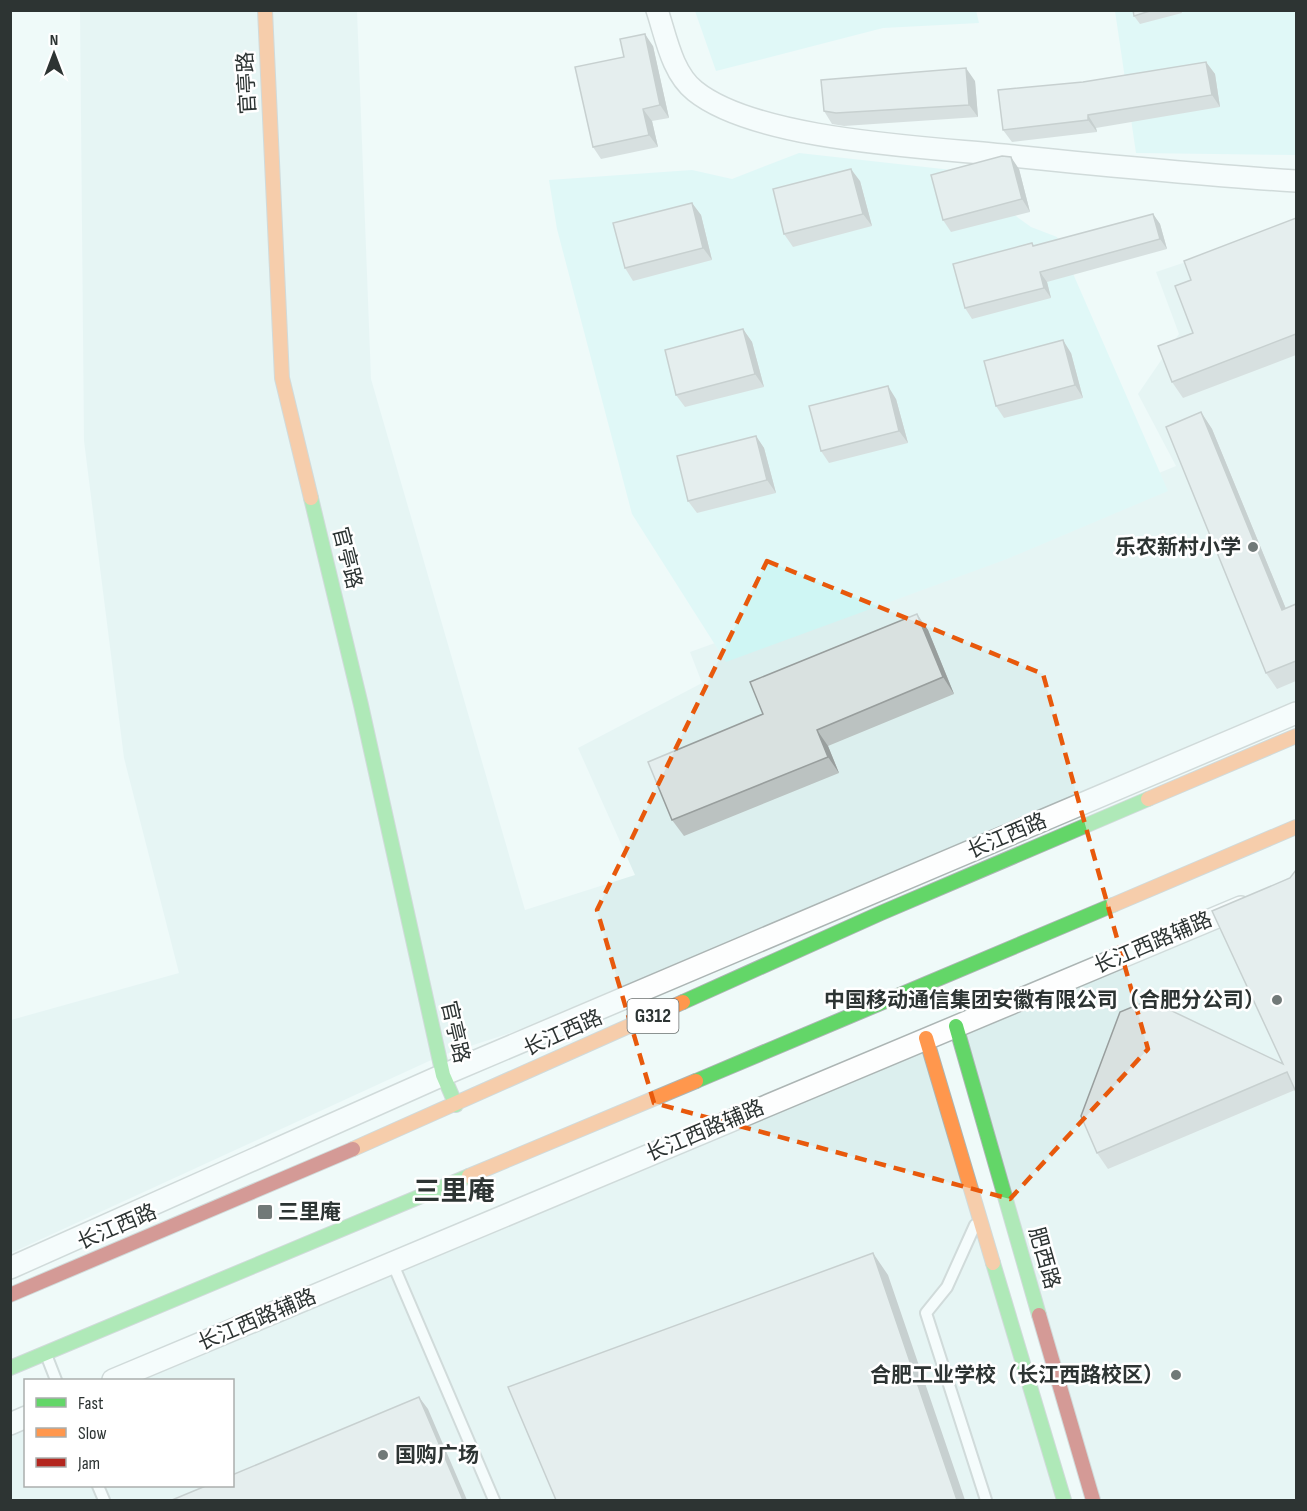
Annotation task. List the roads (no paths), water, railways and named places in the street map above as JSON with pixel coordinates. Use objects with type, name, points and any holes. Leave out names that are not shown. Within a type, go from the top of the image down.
[{"type":"main road","name":"官亭路","points":[[265,10],[282,378],[361,705],[443,1075],[456,1105]]},
{"type":"main road","name":"长江西路","points":[[10,1295],[456,1105],[881,913],[1296,736]]},
{"type":"main road","points":[[10,1368],[935,981],[1296,826]]},
{"type":"main road","name":"肥西路","points":[[956,1026],[1093,1500]]},
{"type":"main road","points":[[926,1038],[1064,1500]]},
{"type":"street","points":[[657,10],[677,69],[693,90],[717,105],[766,124],[874,142],[1209,176],[1296,181]]},
{"type":"street","points":[[10,1268],[443,1075],[1296,713]]},
{"type":"street","name":"长江西路辅路","points":[[115,1379],[1257,900]]},
{"type":"street","points":[[10,1424],[24,1418]]},
{"type":"lane","points":[[979,1216],[947,1287],[926,1312],[986,1500]]},
{"type":"lane","points":[[392,1262],[494,1500]]},
{"type":"lane","points":[[45,1354],[56,1379]]},
{"type":"place","name":"乐农新村小学","points":[[1253,547]]},
{"type":"place","name":"中国移动通信集团安徽有限公司（合肥分公司）","points":[[1277,1000]]},
{"type":"place","name":"三里庵","points":[[265,1212]]},
{"type":"place","name":"合肥工业学校（长江西路校区）","points":[[1176,1375]]},
{"type":"place","name":"国购广场","points":[[383,1455]]},
{"type":"district","name":"三里庵","points":[[454,1192]]}]
